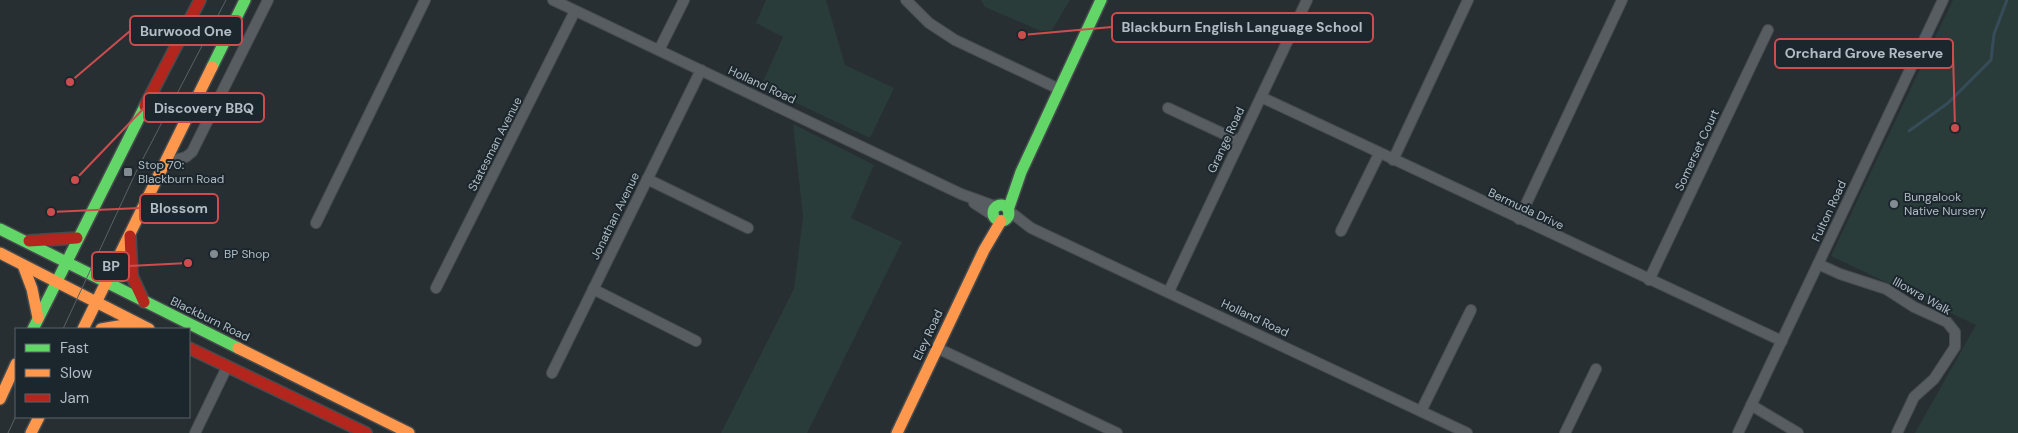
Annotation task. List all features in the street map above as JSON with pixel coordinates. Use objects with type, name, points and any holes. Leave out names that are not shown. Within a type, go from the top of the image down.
[{"type":"main road","points":[[33,328],[77,238],[200,0]]},
{"type":"main road","points":[[84,328],[167,162],[245,0]]},
{"type":"main road","name":"Eley Road","points":[[897,433],[1101,0]]},
{"type":"main road","name":"Blackburn Road","points":[[0,229],[409,433]]},
{"type":"main road","points":[[130,236],[132,276],[144,302]]},
{"type":"main road","points":[[26,241],[77,238]]},
{"type":"main road","points":[[0,252],[147,328]]},
{"type":"main road","points":[[23,264],[32,289],[38,318]]},
{"type":"main road","points":[[107,328],[136,323]]},
{"type":"main road","points":[[190,348],[361,432]]},
{"type":"main road","points":[[0,399],[15,366]]},
{"type":"main road","points":[[31,433],[38,418]]},
{"type":"street","points":[[167,162],[186,157],[192,152],[268,0]]},
{"type":"street","points":[[316,223],[425,0]]},
{"type":"street","name":"Holland Road","points":[[553,0],[1000,214],[1463,432]]},
{"type":"street","points":[[659,50],[684,0]]},
{"type":"street","points":[[906,0],[930,23],[955,40],[1059,89]]},
{"type":"street","name":"Grange Road","points":[[1169,292],[1307,0]]},
{"type":"street","points":[[1393,160],[1468,0]]},
{"type":"street","points":[[1518,219],[1622,0]]},
{"type":"street","name":"Fulton Road","points":[[1738,433],[1943,0]]},
{"type":"street","name":"Statesman Avenue","points":[[436,288],[575,11]]},
{"type":"street","name":"Somerset Court","points":[[1649,280],[1768,30]]},
{"type":"street","name":"Jonathan Avenue","points":[[552,373],[701,70]]},
{"type":"street","name":"Bermuda Drive","points":[[1261,97],[1379,154],[1782,341]]},
{"type":"street","points":[[1168,108],[1240,141]]},
{"type":"street","points":[[1341,231],[1379,154]]},
{"type":"street","points":[[647,179],[748,228]]},
{"type":"street","name":"Illowra Walk","points":[[1818,264],[1840,274],[1886,289],[1914,307],[1947,322],[1955,332],[1955,347],[1934,379],[1914,396],[1897,433]]},
{"type":"street","points":[[593,289],[696,341]]},
{"type":"street","points":[[1421,411],[1471,310]]},
{"type":"street","points":[[937,348],[1117,433]]},
{"type":"street","points":[[195,433],[227,367]]},
{"type":"street","points":[[1566,433],[1596,369]]},
{"type":"street","points":[[1751,405],[1798,433]]},
{"type":"green space","points":[[766,0],[826,0],[845,65],[894,88],[870,138],[761,86],[783,37],[756,23]]},
{"type":"green space","points":[[981,0],[1070,0],[1052,30],[1041,31],[985,7]]},
{"type":"green space","points":[[1953,0],[2018,0],[2018,433],[1915,433],[1976,325],[1831,256]]},
{"type":"green space","points":[[793,124],[874,165],[851,218],[902,242],[807,433],[721,433],[794,289],[803,217]]},
{"type":"waterway","points":[[1909,131],[1948,103],[1991,60],[1994,34],[2007,0]]},
{"type":"tram line","points":[[63,328],[136,172],[226,0]]},
{"type":"tram line","points":[[8,433],[15,418]]},
{"type":"traffic: fast","points":[[212,67],[245,0]]},
{"type":"traffic: fast","points":[[1008,210],[1021,172],[1101,0]]},
{"type":"traffic: fast","points":[[34,328],[145,106]]},
{"type":"traffic: fast","points":[[1001,205],[1009,213],[1001,221],[993,213],[1001,205]]},
{"type":"traffic: fast","points":[[0,229],[238,348]]},
{"type":"traffic: slow","points":[[83,328],[212,67]]},
{"type":"traffic: slow","points":[[897,433],[984,250],[1001,221]]},
{"type":"traffic: slow","points":[[0,253],[147,328]]},
{"type":"traffic: slow","points":[[23,265],[32,289],[38,318]]},
{"type":"traffic: slow","points":[[107,328],[136,323]]},
{"type":"traffic: slow","points":[[238,348],[409,433]]},
{"type":"traffic: slow","points":[[0,399],[15,366]]},
{"type":"traffic: slow","points":[[31,433],[38,418]]},
{"type":"traffic: jam","points":[[145,106],[200,0]]},
{"type":"traffic: jam","points":[[130,236],[132,276],[144,302]]},
{"type":"traffic: jam","points":[[29,241],[77,238]]},
{"type":"traffic: jam","points":[[190,348],[366,433]]},
{"type":"place","name":"Blackburn English Language School","points":[[1022,35]]},
{"type":"place","name":"Burwood One","points":[[70,82]]},
{"type":"place","name":"Orchard Grove Reserve","points":[[1955,128]]},
{"type":"place","name":"Stop 70: Blackburn Road","points":[[128,172]]},
{"type":"place","name":"Discovery BBQ","points":[[75,180]]},
{"type":"place","name":"Bungalook Native Nursery","points":[[1894,204]]},
{"type":"place","name":"Blossom","points":[[51,212]]},
{"type":"place","name":"BP Shop","points":[[214,254]]},
{"type":"place","name":"BP","points":[[188,263]]}]
